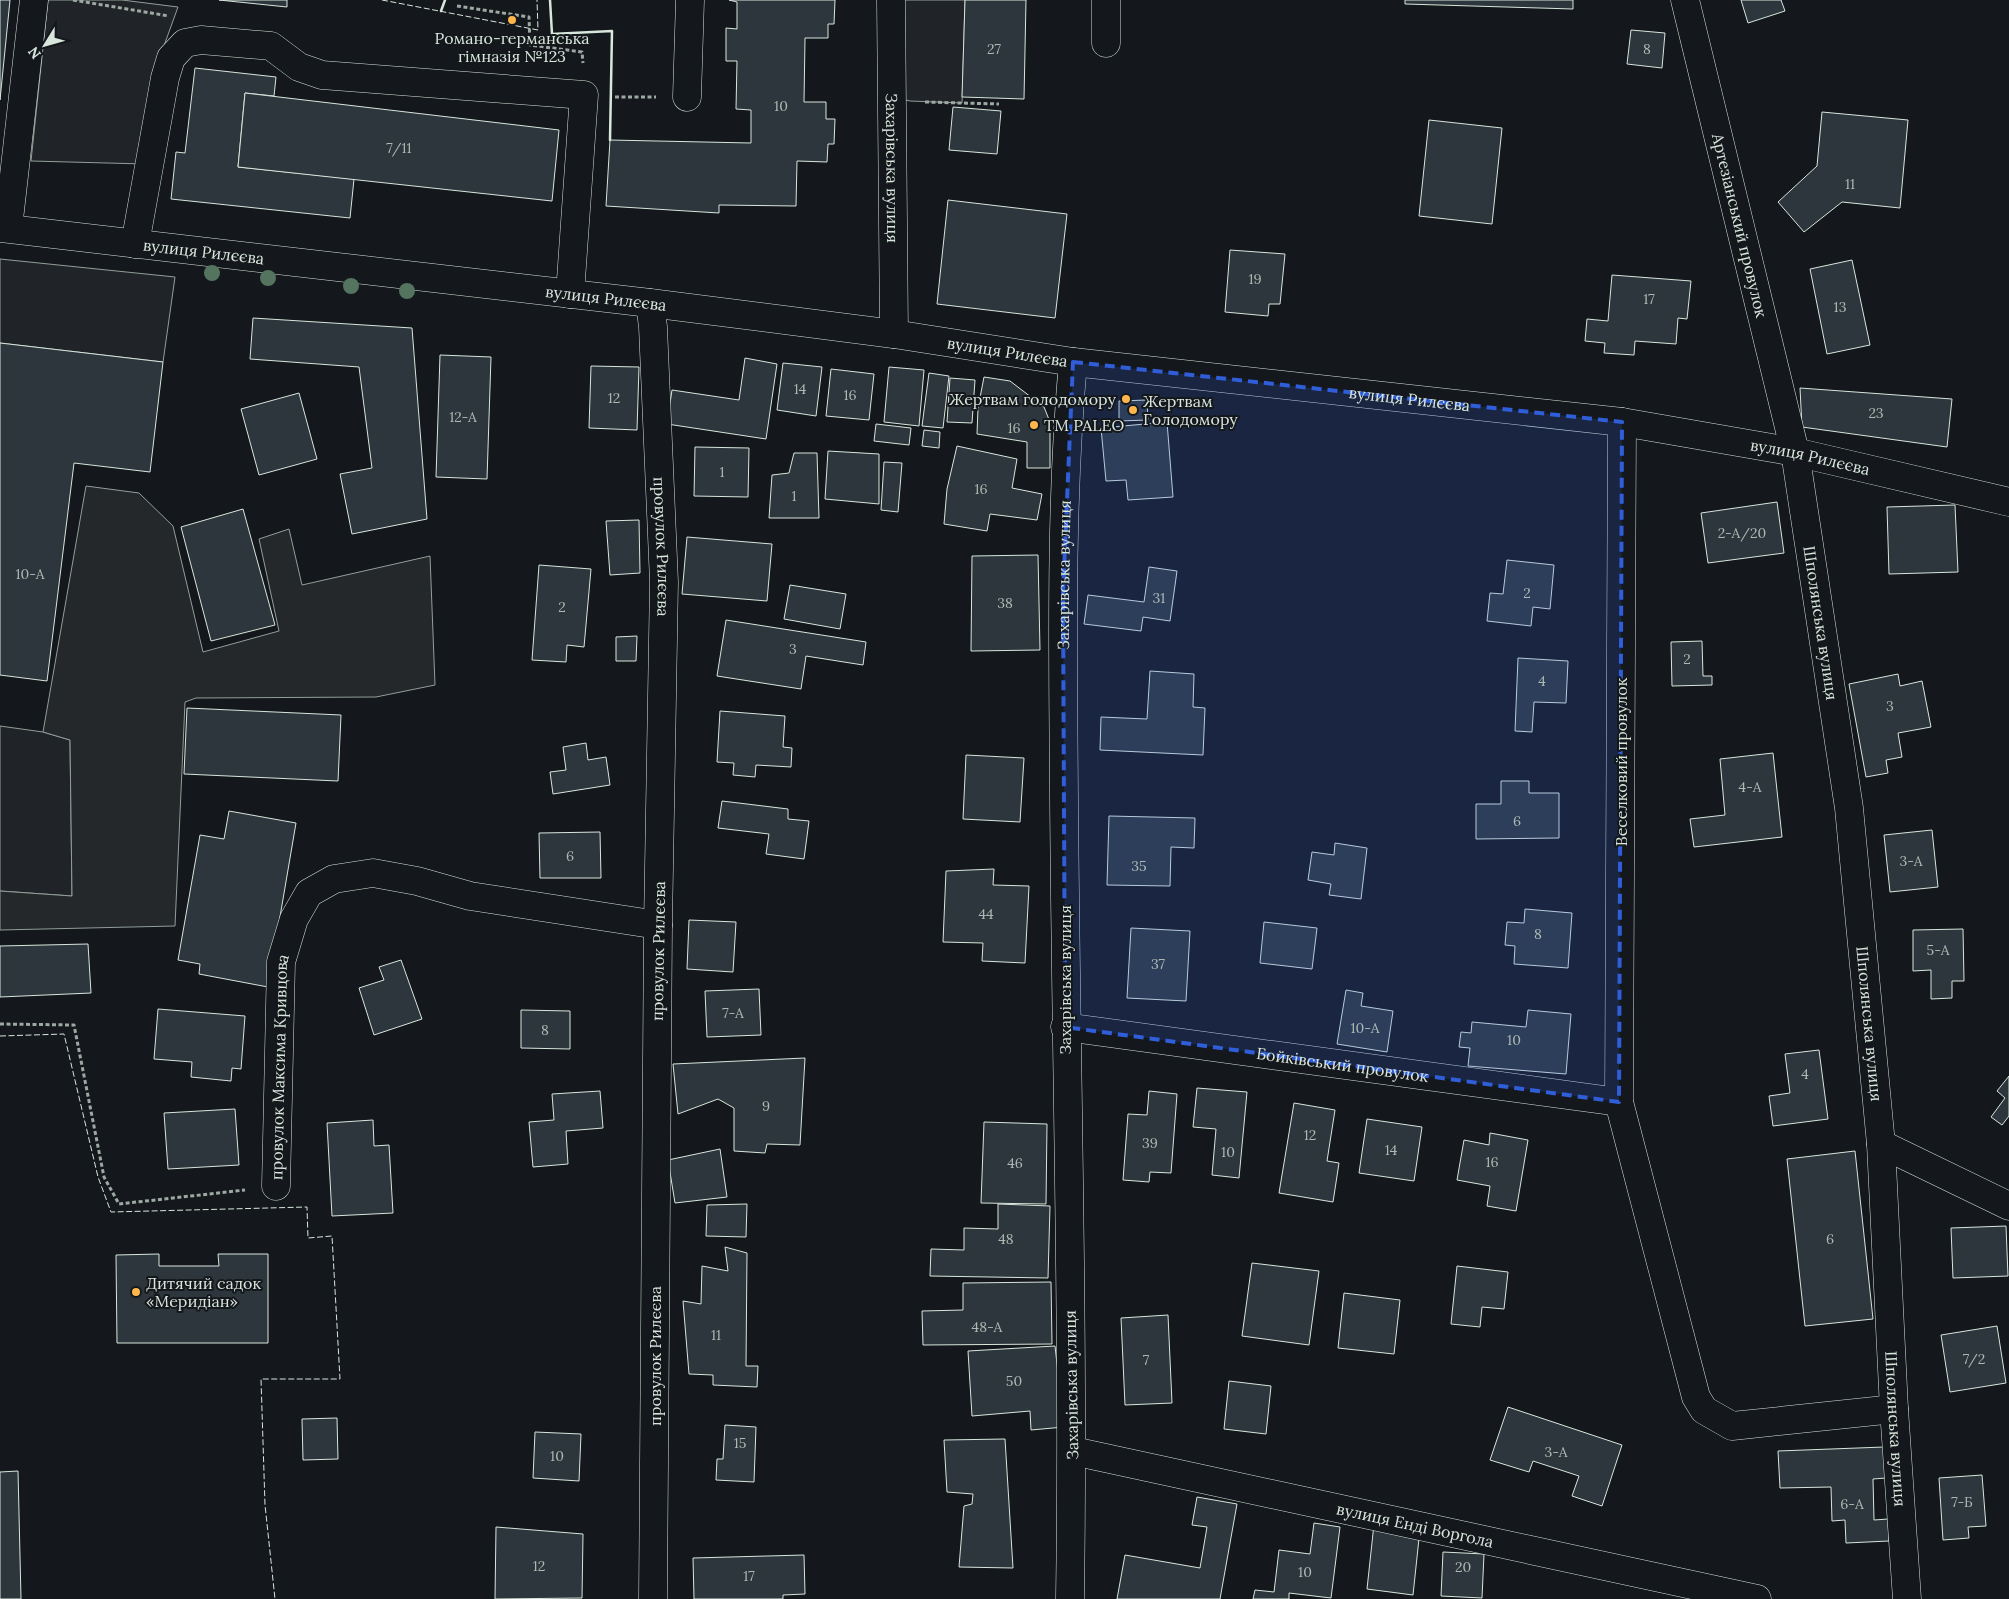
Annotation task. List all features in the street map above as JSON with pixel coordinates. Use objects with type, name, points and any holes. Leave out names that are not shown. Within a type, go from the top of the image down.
[{"type":"street","points":[[4,228],[34,0]]},
{"type":"street","points":[[687,97],[690,0]]},
{"type":"street","name":"Захарівська вулиця","points":[[891,0],[894,334]]},
{"type":"street","points":[[1106,0],[1106,43]]},
{"type":"street","name":"Артезіанський провулок","points":[[1685,0],[1795,452]]},
{"type":"street","points":[[135,244],[165,78],[172,58],[186,43],[201,40],[271,46],[299,66],[322,75],[584,95],[570,294]]},
{"type":"street","name":"вулиця Рилєєва","points":[[4,228],[650,303],[894,334],[1073,362],[1622,422],[1795,452],[2009,502]]},
{"type":"street","name":"провулок Рилєєва","points":[[650,303],[653,327],[664,582],[658,925],[653,1599]]},
{"type":"street","name":"Захарівська вулиця","points":[[1070,1599],[1072,1451],[1066,1027],[1063,593],[1069,409],[1073,362]]},
{"type":"street","name":"Веселковий провулок","points":[[1622,422],[1619,1102],[1696,1396],[1704,1410],[1732,1426],[1894,1409]]},
{"type":"street","name":"Шполянська вулиця","points":[[1795,452],[1849,808],[1881,1144],[1894,1409],[1907,1599]]},
{"type":"street","name":"провулок Максима Кривцова","points":[[276,1186],[281,962],[294,919],[309,893],[334,879],[373,873],[417,881],[470,896],[658,925]]},
{"type":"street","name":"Бойківський провулок","points":[[1066,1027],[1619,1102]]},
{"type":"street","points":[[1881,1144],[2009,1206]]},
{"type":"street","name":"вулиця Енді Воргола","points":[[1072,1451],[1757,1599]]},
{"type":"path","points":[[73,0],[175,17],[186,27],[192,42]]},
{"type":"path","points":[[457,6],[530,17],[530,45],[582,52],[584,95]]},
{"type":"path","points":[[610,97],[687,97]]},
{"type":"path","points":[[918,101],[999,104]]},
{"type":"path","name":"провулок Максима Кривцова","points":[[0,1024],[74,1025],[104,1177],[119,1204],[276,1186]]},
{"type":"highlighted area","points":[[1073,362],[1622,422],[1619,1102],[1065,1027],[1063,593]]},
{"type":"shaded area","points":[[48,0],[122,0],[178,7],[161,54],[145,164],[31,161]]},
{"type":"shaded area","points":[[891,0],[965,0],[962,103],[910,101],[892,97]]},
{"type":"shaded area","points":[[0,259],[175,277],[163,362],[0,343]]},
{"type":"shaded area","points":[[86,486],[139,493],[173,526],[203,652],[279,631],[259,539],[289,529],[302,585],[430,556],[435,685],[376,697],[196,698],[185,702],[175,926],[0,930],[0,891],[72,896],[70,740],[43,732]]},
{"type":"shaded area","points":[[0,726],[43,732],[70,740],[72,896],[0,891]]},
{"type":"building","points":[[0,0],[10,0],[0,100]]},
{"type":"building","points":[[219,0],[287,0],[287,7]]},
{"type":"building","points":[[729,0],[835,0],[834,24],[828,24],[828,38],[805,38],[804,102],[826,102],[826,119],[835,119],[834,144],[828,144],[827,162],[797,161],[796,206],[719,205],[719,213],[606,206],[610,140],[751,143],[751,110],[736,109],[737,61],[726,61],[726,28],[737,29],[737,2]]},
{"type":"building","points":[[965,0],[1026,0],[1024,99],[962,97]]},
{"type":"building","points":[[1405,0],[1573,0],[1573,9],[1405,4]]},
{"type":"building","points":[[1741,0],[1781,0],[1785,11],[1748,23]]},
{"type":"building","points":[[1631,30],[1665,33],[1662,68],[1627,64]]},
{"type":"building","points":[[195,68],[276,77],[274,96],[245,93],[238,167],[354,179],[350,218],[171,199],[176,152],[185,153]]},
{"type":"building","points":[[245,93],[559,130],[552,201],[238,167]]},
{"type":"building","points":[[953,107],[1001,111],[997,154],[949,150]]},
{"type":"building","points":[[1822,112],[1908,120],[1900,208],[1842,202],[1804,232],[1778,202],[1817,166]]},
{"type":"building","points":[[1429,120],[1502,128],[1492,224],[1419,216]]},
{"type":"building","points":[[948,200],[1067,214],[1055,318],[937,304]]},
{"type":"building","points":[[1230,250],[1285,254],[1280,304],[1269,304],[1268,316],[1225,312]]},
{"type":"building","points":[[1852,260],[1870,345],[1827,354],[1810,269]]},
{"type":"building","points":[[1612,275],[1691,281],[1687,319],[1678,318],[1676,344],[1635,341],[1634,355],[1604,353],[1605,343],[1585,341],[1587,319],[1608,321]]},
{"type":"building","points":[[253,318],[412,328],[427,519],[352,534],[340,474],[372,468],[359,367],[250,359]]},
{"type":"building","points":[[0,343],[163,362],[150,472],[74,463],[47,681],[0,675]]},
{"type":"building","points":[[440,355],[491,357],[487,479],[436,477]]},
{"type":"building","points":[[745,358],[777,364],[766,439],[667,424],[672,390],[739,400]]},
{"type":"building","points":[[783,363],[822,367],[816,416],[777,410]]},
{"type":"building","points":[[591,366],[639,367],[637,430],[589,428]]},
{"type":"building","points":[[889,367],[924,370],[919,426],[884,422]]},
{"type":"building","points":[[831,369],[874,374],[869,420],[826,416]]},
{"type":"building","points":[[929,373],[949,376],[943,428],[922,426]]},
{"type":"building","points":[[984,377],[1010,381],[1044,407],[1050,422],[1050,468],[1027,468],[1027,442],[977,434],[978,408]]},
{"type":"building","points":[[950,378],[975,380],[972,423],[947,422]]},
{"type":"building","points":[[1800,388],[1952,399],[1947,447],[1802,427]]},
{"type":"building","points":[[299,393],[317,459],[259,475],[241,409]]},
{"type":"building","name":"Жертвам Голодомору","points":[[1147,400],[1148,420],[1119,421],[1119,401]]},
{"type":"building","points":[[1167,422],[1173,497],[1128,500],[1126,480],[1106,481],[1101,428]]},
{"type":"building","points":[[876,424],[911,428],[909,445],[874,441]]},
{"type":"building","points":[[924,430],[940,432],[939,448],[922,446]]},
{"type":"building","points":[[957,446],[1017,459],[1012,488],[1042,494],[1037,520],[990,514],[987,531],[944,524],[947,489]]},
{"type":"building","points":[[695,447],[749,448],[748,497],[694,496]]},
{"type":"building","points":[[828,451],[879,454],[879,504],[825,499]]},
{"type":"building","points":[[794,453],[817,453],[819,518],[769,518],[772,475],[789,473]]},
{"type":"building","points":[[884,462],[902,463],[898,512],[881,510]]},
{"type":"building","points":[[1777,502],[1784,553],[1708,563],[1701,513]]},
{"type":"building","points":[[1955,505],[1958,572],[1889,574],[1887,507]]},
{"type":"building","points":[[243,509],[275,625],[211,641],[181,527]]},
{"type":"building","points":[[639,520],[640,573],[610,575],[606,521]]},
{"type":"building","points":[[687,537],[772,544],[767,601],[682,594]]},
{"type":"building","points":[[1038,555],[1040,650],[971,651],[972,556]]},
{"type":"building","points":[[1507,560],[1554,565],[1550,609],[1533,607],[1531,626],[1487,621],[1490,593],[1503,594]]},
{"type":"building","points":[[539,565],[591,569],[584,647],[567,645],[566,662],[532,660]]},
{"type":"building","points":[[1149,567],[1177,571],[1170,621],[1143,617],[1141,631],[1084,624],[1088,595],[1144,602]]},
{"type":"building","points":[[790,585],[846,594],[840,629],[784,619]]},
{"type":"building","points":[[726,620],[866,642],[863,665],[806,656],[801,689],[717,676]]},
{"type":"building","points":[[637,636],[636,661],[616,661],[616,637]]},
{"type":"building","points":[[1702,641],[1703,676],[1712,676],[1712,685],[1672,686],[1671,642]]},
{"type":"building","points":[[1518,658],[1568,661],[1566,703],[1534,702],[1532,732],[1515,731]]},
{"type":"building","points":[[1150,671],[1194,674],[1193,707],[1205,708],[1203,755],[1100,750],[1101,717],[1147,719]]},
{"type":"building","points":[[1898,674],[1900,686],[1922,681],[1931,727],[1898,733],[1902,757],[1886,760],[1888,773],[1866,777],[1849,684]]},
{"type":"building","points":[[187,708],[341,715],[338,781],[184,774]]},
{"type":"building","points":[[720,711],[785,716],[783,747],[792,748],[791,767],[756,765],[755,777],[733,775],[734,763],[717,762]]},
{"type":"building","points":[[586,743],[588,760],[606,757],[610,785],[553,794],[550,772],[566,770],[563,747]]},
{"type":"building","points":[[1773,753],[1782,837],[1694,847],[1690,819],[1725,815],[1720,759]]},
{"type":"building","points":[[966,755],[1024,758],[1020,822],[963,819]]},
{"type":"building","points":[[1501,781],[1529,781],[1529,793],[1559,793],[1559,838],[1476,839],[1476,804],[1501,804]]},
{"type":"building","points":[[722,801],[788,809],[788,819],[809,821],[804,859],[766,854],[769,834],[718,828]]},
{"type":"building","points":[[229,811],[296,823],[268,987],[199,974],[200,964],[178,960],[200,835],[224,839]]},
{"type":"building","points":[[1109,816],[1195,818],[1194,848],[1171,847],[1170,886],[1107,885]]},
{"type":"building","points":[[1932,830],[1938,887],[1890,892],[1884,835]]},
{"type":"building","points":[[600,832],[601,878],[540,878],[539,833]]},
{"type":"building","points":[[1335,843],[1367,848],[1361,899],[1329,895],[1331,884],[1308,880],[1312,852],[1334,855]]},
{"type":"building","points":[[994,869],[993,885],[1029,886],[1025,963],[982,961],[983,943],[943,942],[946,871]]},
{"type":"building","points":[[1525,909],[1572,913],[1568,968],[1514,964],[1515,946],[1505,945],[1507,922],[1524,923]]},
{"type":"building","points":[[689,920],[736,922],[733,972],[687,969]]},
{"type":"building","points":[[1264,922],[1317,928],[1312,969],[1260,963]]},
{"type":"building","points":[[1131,928],[1190,931],[1186,1001],[1127,998]]},
{"type":"building","points":[[1963,929],[1964,981],[1952,981],[1952,998],[1931,999],[1931,970],[1913,971],[1913,930]]},
{"type":"building","points":[[88,944],[91,993],[0,997],[0,946]]},
{"type":"building","points":[[401,960],[422,1019],[374,1035],[359,988],[384,980],[379,967]]},
{"type":"building","points":[[759,989],[761,1035],[707,1037],[705,991]]},
{"type":"building","points":[[1346,990],[1363,993],[1361,1006],[1393,1011],[1387,1052],[1337,1044]]},
{"type":"building","points":[[158,1009],[245,1016],[241,1069],[232,1068],[231,1081],[191,1077],[192,1062],[154,1059]]},
{"type":"building","points":[[521,1010],[570,1011],[570,1049],[521,1048]]},
{"type":"building","points":[[1528,1010],[1571,1014],[1566,1074],[1468,1066],[1470,1048],[1459,1047],[1461,1032],[1471,1033],[1472,1022],[1526,1027]]},
{"type":"building","points":[[1819,1050],[1828,1119],[1773,1126],[1769,1096],[1790,1093],[1785,1054]]},
{"type":"building","points":[[805,1058],[800,1145],[767,1144],[765,1153],[734,1151],[734,1108],[718,1099],[678,1114],[673,1064]]},
{"type":"building","points":[[2009,1076],[2009,1116],[2002,1125],[1991,1117],[2005,1098],[1997,1091]]},
{"type":"building","points":[[1197,1088],[1247,1092],[1239,1178],[1212,1175],[1216,1129],[1193,1127]]},
{"type":"building","points":[[600,1091],[603,1128],[566,1131],[568,1164],[533,1167],[529,1122],[554,1120],[552,1094]]},
{"type":"building","points":[[1149,1091],[1177,1094],[1171,1173],[1150,1172],[1149,1182],[1123,1180],[1128,1114],[1147,1115]]},
{"type":"building","points":[[1294,1103],[1335,1110],[1327,1161],[1339,1163],[1333,1202],[1279,1193]]},
{"type":"building","points":[[235,1109],[239,1165],[168,1169],[164,1113]]},
{"type":"building","points":[[1367,1119],[1422,1127],[1414,1181],[1359,1173]]},
{"type":"building","points":[[373,1120],[374,1146],[389,1145],[393,1213],[332,1216],[327,1123]]},
{"type":"building","points":[[984,1122],[1047,1124],[1046,1204],[981,1203]]},
{"type":"building","points":[[1490,1133],[1528,1140],[1516,1211],[1487,1206],[1490,1186],[1457,1180],[1464,1140],[1489,1145]]},
{"type":"building","points":[[720,1149],[727,1197],[675,1203],[668,1160]]},
{"type":"building","points":[[1855,1151],[1873,1319],[1805,1326],[1787,1159]]},
{"type":"building","points":[[747,1204],[746,1237],[706,1236],[707,1205]]},
{"type":"building","points":[[998,1204],[1050,1206],[1048,1278],[930,1276],[931,1249],[964,1250],[964,1228],[998,1229]]},
{"type":"building","points":[[2006,1226],[2008,1276],[1953,1278],[1951,1228]]},
{"type":"building","points":[[725,1247],[747,1253],[746,1366],[758,1366],[757,1387],[713,1385],[713,1375],[689,1374],[683,1301],[701,1304],[702,1266],[728,1271]]},
{"type":"building","points":[[159,1254],[159,1266],[219,1266],[218,1254],[268,1254],[268,1343],[117,1343],[116,1255]]},
{"type":"building","points":[[1252,1263],[1319,1271],[1309,1345],[1242,1336]]},
{"type":"building","points":[[1457,1266],[1508,1272],[1504,1309],[1482,1307],[1480,1327],[1451,1324]]},
{"type":"building","points":[[1051,1282],[1052,1344],[923,1345],[922,1311],[963,1310],[963,1283]]},
{"type":"building","points":[[1344,1293],[1400,1300],[1394,1354],[1338,1348]]},
{"type":"building","points":[[1168,1315],[1172,1403],[1125,1405],[1121,1318]]},
{"type":"building","points":[[1997,1326],[2006,1383],[1950,1392],[1941,1335]]},
{"type":"building","points":[[1055,1346],[1064,1427],[1031,1430],[1030,1411],[972,1416],[968,1351]]},
{"type":"building","points":[[1229,1381],[1271,1386],[1266,1434],[1224,1429]]},
{"type":"building","points":[[1508,1407],[1622,1445],[1602,1506],[1572,1496],[1579,1476],[1533,1461],[1529,1472],[1490,1460]]},
{"type":"building","points":[[337,1418],[338,1459],[303,1460],[302,1419]]},
{"type":"building","points":[[725,1425],[756,1427],[754,1482],[716,1480],[717,1459],[723,1459]]},
{"type":"building","points":[[535,1432],[581,1434],[579,1481],[533,1478]]},
{"type":"building","points":[[1005,1439],[1013,1568],[959,1567],[964,1506],[972,1504],[973,1494],[947,1492],[944,1440]]},
{"type":"building","points":[[1884,1447],[1886,1478],[1873,1479],[1874,1520],[1888,1519],[1889,1541],[1846,1543],[1845,1520],[1832,1521],[1831,1487],[1780,1488],[1778,1451]]},
{"type":"building","points":[[18,1471],[21,1599],[0,1599],[0,1472]]},
{"type":"building","points":[[1982,1475],[1986,1526],[1968,1527],[1969,1538],[1943,1540],[1939,1478]]},
{"type":"building","points":[[1197,1497],[1237,1504],[1220,1599],[1117,1599],[1125,1555],[1200,1568],[1207,1527],[1192,1525]]},
{"type":"building","points":[[1314,1523],[1340,1527],[1331,1598],[1289,1593],[1289,1599],[1253,1599],[1255,1590],[1274,1592],[1279,1550],[1310,1554]]},
{"type":"building","points":[[1374,1524],[1420,1529],[1413,1595],[1367,1589]]},
{"type":"building","points":[[496,1527],[583,1534],[582,1598],[495,1599]]},
{"type":"building","points":[[1443,1552],[1484,1554],[1482,1598],[1441,1596]]},
{"type":"building","points":[[804,1555],[805,1594],[783,1595],[783,1599],[694,1599],[693,1558]]},
{"type":"fence","points":[[382,0],[538,30],[537,0]]},
{"type":"fence","points":[[0,1036],[64,1034],[98,1177],[111,1212],[307,1207],[308,1238],[332,1236],[340,1379],[261,1379],[265,1505],[275,1599]]},
{"type":"wall","points":[[441,11],[445,0]]},
{"type":"wall","points":[[550,0],[552,34],[612,31],[610,140]]},
{"type":"place","name":"Романо-германська гімназія №123","points":[[512,20]]},
{"type":"place","name":"Жертвам голодомору","points":[[1126,399]]},
{"type":"place","name":"Жертвам Голодомору","points":[[1133,410]]},
{"type":"place","name":"ТМ PALEO","points":[[1034,425]]},
{"type":"place","name":"Дитячий садок «Меридіан»","points":[[136,1292]]}]
